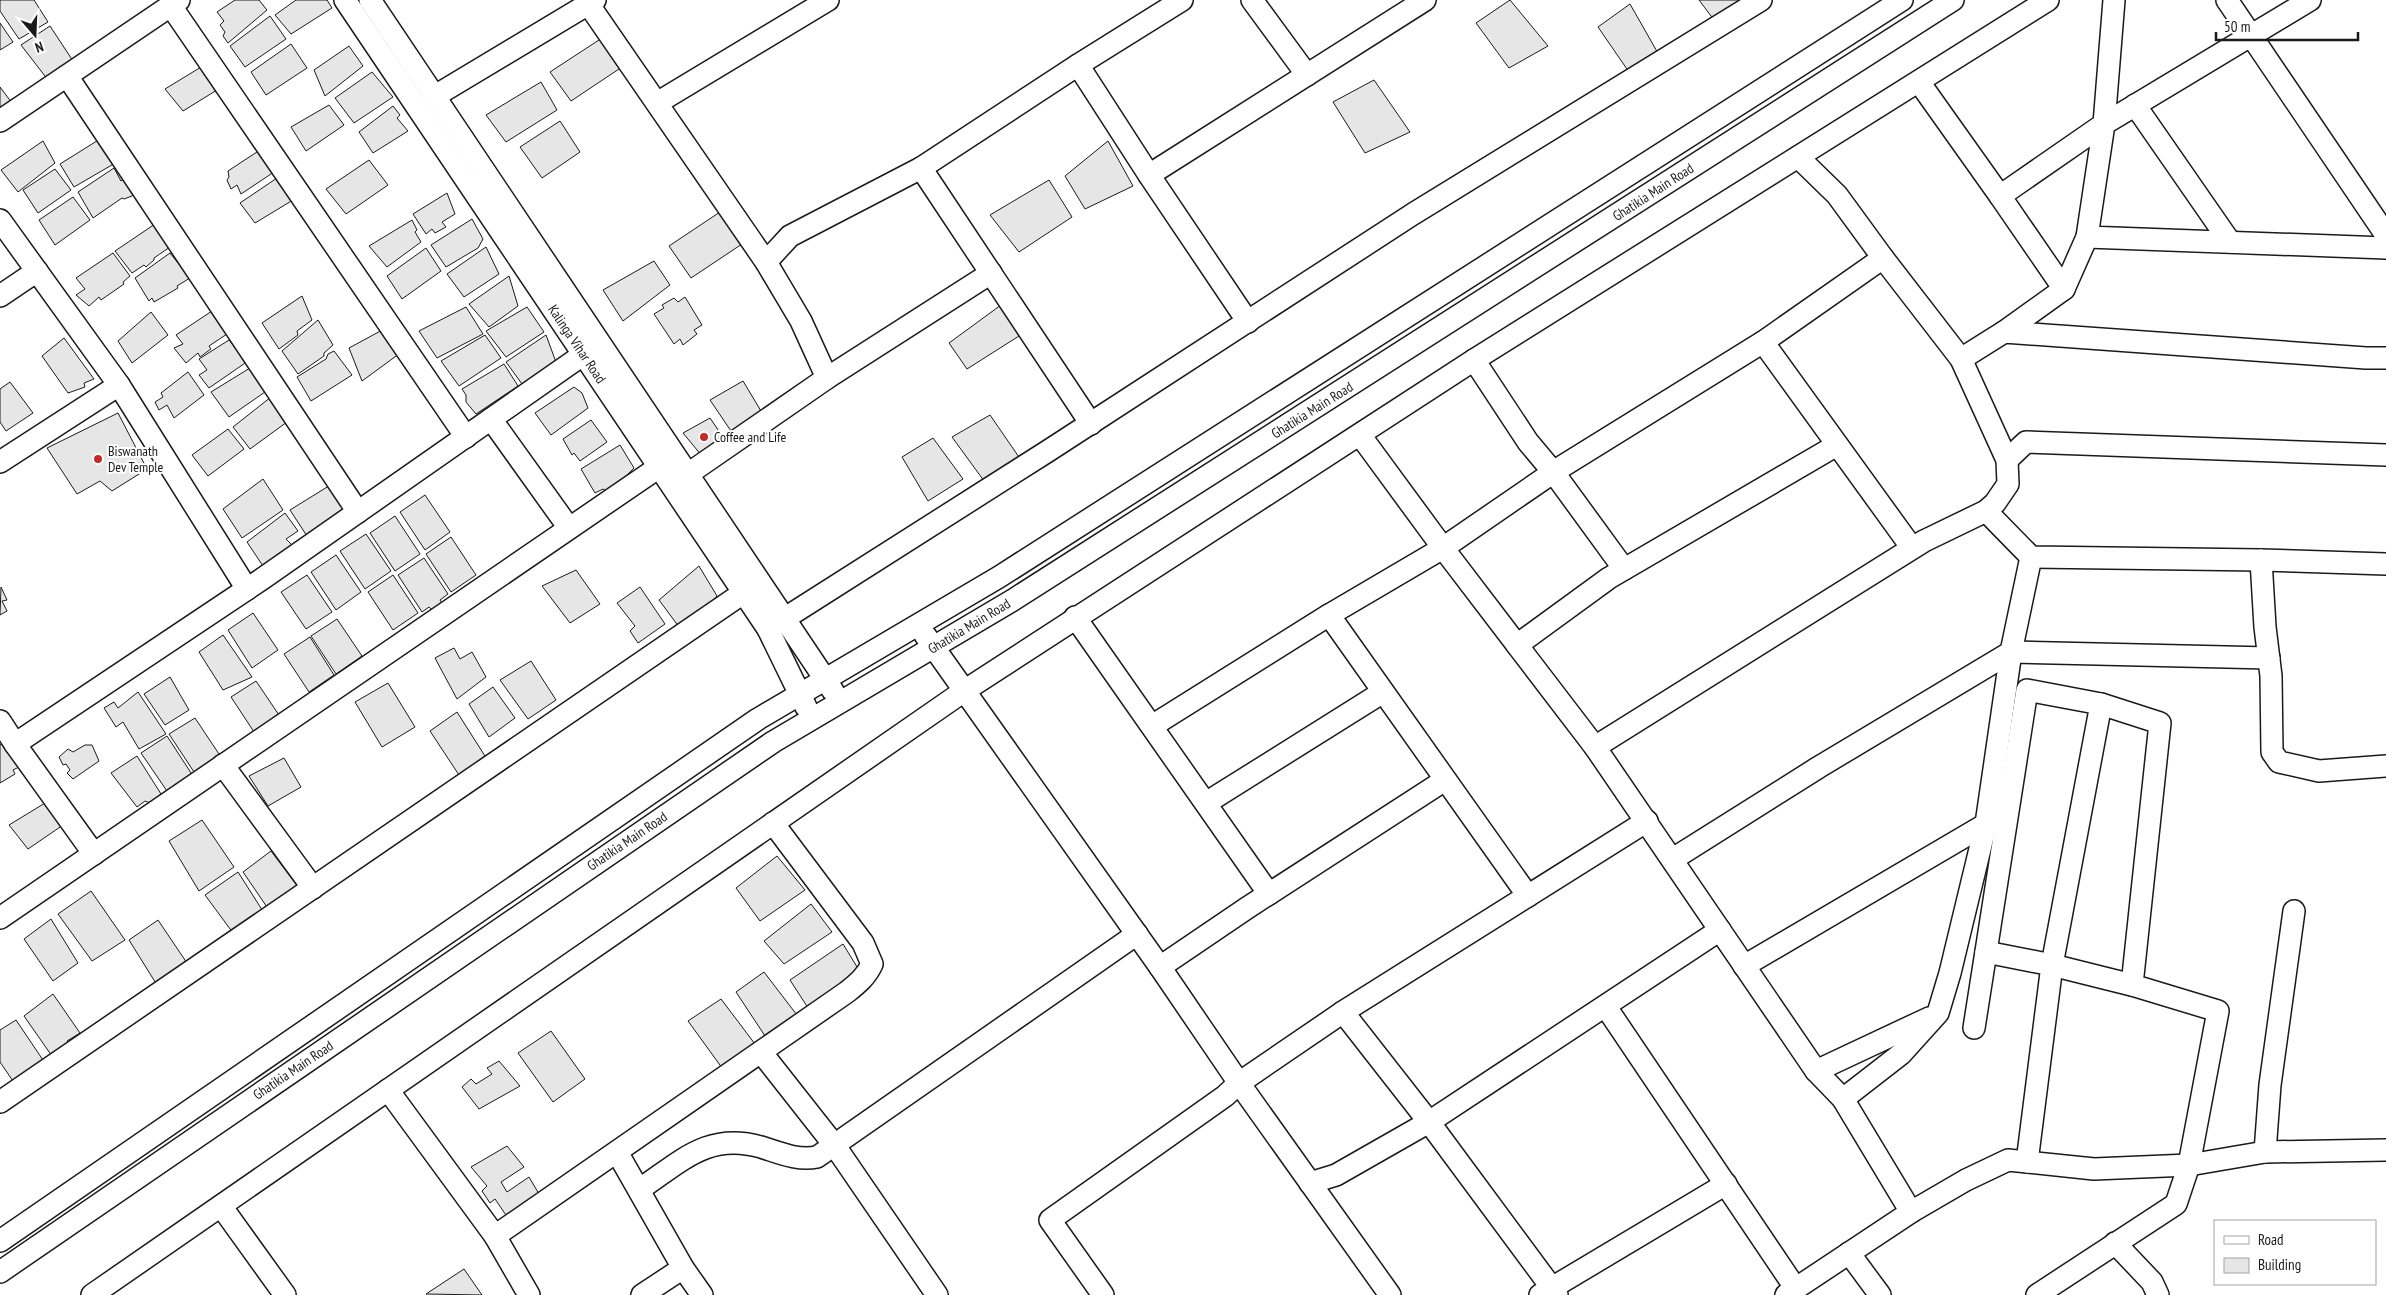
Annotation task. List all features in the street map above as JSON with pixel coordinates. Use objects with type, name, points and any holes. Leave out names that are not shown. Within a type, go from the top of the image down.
[{"type":"street","name":"Kalinga Vihar Road","points":[[345,0],[743,593],[777,624],[825,679],[840,702]]},
{"type":"street","name":"Kalinga Vihar Road","points":[[370,0],[688,474],[777,624],[798,694],[813,718]]},
{"type":"street","points":[[766,262],[790,236],[921,168],[1078,65],[1182,0]]},
{"type":"street","points":[[1252,0],[1308,74]]},
{"type":"street","points":[[1149,175],[1425,0]]},
{"type":"street","name":"Ghatikia Main Road","points":[[0,1240],[758,718],[999,577],[1902,0]]},
{"type":"street","name":"Ghatikia Main Road","points":[[0,1272],[756,753],[1013,600],[1953,0]]},
{"type":"street","points":[[92,1295],[772,823],[1075,617],[1474,360],[2048,0]]},
{"type":"street","points":[[1962,359],[2004,332],[2064,289],[2087,237],[2104,124],[2114,0]]},
{"type":"street","points":[[2227,0],[2386,235]]},
{"type":"street","points":[[2000,196],[2104,124],[2310,0]]},
{"type":"street","points":[[777,624],[1091,424],[1413,214],[1759,1]]},
{"type":"street","points":[[435,96],[592,2],[657,103],[766,262],[801,321],[827,378]]},
{"type":"street","points":[[0,121],[175,3],[466,437]]},
{"type":"street","points":[[657,103],[817,3]]},
{"type":"street","points":[[1078,65],[1248,322]]},
{"type":"street","points":[[66,76],[358,512]]},
{"type":"street","points":[[1919,82],[2064,289]]},
{"type":"street","points":[[2135,105],[2230,242]]},
{"type":"street","points":[[1596,747],[1912,548],[1986,511],[1995,503],[2008,484],[2007,460],[1962,359],[1883,258],[1837,195],[1798,157]]},
{"type":"street","points":[[921,168],[1091,424]]},
{"type":"street","points":[[0,220],[119,385],[247,589]]},
{"type":"street","points":[[2087,237],[2386,248]]},
{"type":"street","points":[[1152,726],[1329,615],[1443,548],[1554,473],[1763,342],[1883,258]]},
{"type":"street","points":[[0,296],[37,271]]},
{"type":"street","points":[[688,474],[827,378],[991,273]]},
{"type":"street","points":[[2004,332],[2386,358]]},
{"type":"street","points":[[1763,342],[1912,548]]},
{"type":"street","points":[[15,744],[247,589],[584,354]]},
{"type":"street","points":[[1474,360],[1528,442],[1554,473],[1624,569]]},
{"type":"street","points":[[0,462],[119,385]]},
{"type":"street","points":[[491,419],[569,528]]},
{"type":"street","points":[[1360,435],[1443,548],[1596,747],[1816,1071],[1843,1099],[1911,1212]]},
{"type":"street","points":[[2007,460],[2026,442],[2386,454]]},
{"type":"street","points":[[1517,645],[1624,569],[1837,445]]},
{"type":"street","points":[[0,918],[659,467]]},
{"type":"street","points":[[1986,511],[2031,557],[2261,560],[2386,564]]},
{"type":"street","points":[[1843,1099],[1901,1054],[1938,1013],[1950,973],[1986,824],[2011,652],[2031,557]]},
{"type":"street","points":[[2261,560],[2269,658],[2272,752],[2279,762],[2319,771],[2386,766]]},
{"type":"street","points":[[0,1102],[743,593]]},
{"type":"street","points":[[1329,615],[1528,896]]},
{"type":"street","points":[[1075,617],[1268,894]]},
{"type":"street","points":[[918,624],[1137,934],[1310,1184],[1390,1295]]},
{"type":"street","points":[[1673,859],[1819,767],[2011,652],[2269,658]]},
{"type":"street","points":[[1974,1028],[2027,690],[2101,704],[2160,723],[2132,985]]},
{"type":"street","points":[[1206,803],[1383,692]]},
{"type":"street","points":[[2027,1162],[2052,965],[2101,704]]},
{"type":"street","points":[[0,721],[94,854]]},
{"type":"street","points":[[223,765],[314,888]]},
{"type":"street","points":[[1160,967],[1268,894],[1445,780]]},
{"type":"street","points":[[1103,1295],[1050,1220],[1224,1096],[1239,1083],[1343,1012],[1647,821]]},
{"type":"street","points":[[495,1236],[863,979],[872,964],[863,944],[772,823]]},
{"type":"street","points":[[1744,966],[1986,824]]},
{"type":"street","points":[[2265,1152],[2270,1085],[2294,911]]},
{"type":"street","points":[[1310,1184],[1336,1175],[1429,1122],[1720,930]]},
{"type":"street","points":[[640,1189],[693,1154],[707,1146],[722,1142],[742,1142],[808,1159],[817,1157],[1137,934]]},
{"type":"street","points":[[1986,952],[2052,965],[2132,985],[2218,1011],[2189,1165],[2176,1204],[2037,1295]]},
{"type":"street","points":[[1606,1007],[1726,1184],[1791,1292],[1911,1212],[1966,1180],[2008,1160],[2094,1169],[2189,1165],[2265,1152],[2386,1150]]},
{"type":"street","points":[[1343,1012],[1429,1122],[1550,1292],[1726,1184]]},
{"type":"street","points":[[1816,1071],[1938,1013]]},
{"type":"street","points":[[761,1052],[835,1146],[937,1295]]},
{"type":"street","points":[[388,1090],[495,1236],[529,1295]]},
{"type":"street","points":[[617,1152],[640,1189],[683,1268],[702,1295]]},
{"type":"street","points":[[221,1206],[285,1295]]},
{"type":"street","points":[[2116,1243],[2152,1282],[2158,1295]]},
{"type":"street","points":[[1850,1253],[1880,1295]]},
{"type":"street","points":[[642,1295],[683,1268]]},
{"type":"building","points":[[0,0],[34,0],[48,22],[19,39],[0,11]]},
{"type":"building","points":[[235,0],[259,0],[267,10],[228,43],[223,36],[225,32],[220,25],[224,21],[217,12]]},
{"type":"building","points":[[296,0],[327,0],[332,8],[291,34],[275,15]]},
{"type":"building","points":[[1510,0],[1548,46],[1509,68],[1476,23]]},
{"type":"building","points":[[1699,0],[1746,0],[1714,20]]},
{"type":"building","points":[[1630,4],[1659,55],[1629,72],[1598,27]]},
{"type":"building","points":[[270,16],[286,39],[245,67],[230,46]]},
{"type":"building","points":[[0,23],[13,42],[0,50]]},
{"type":"building","points":[[50,26],[75,64],[48,80],[21,45]]},
{"type":"building","points":[[602,38],[622,67],[571,101],[550,72]]},
{"type":"building","points":[[291,44],[307,68],[266,95],[251,72]]},
{"type":"building","points":[[349,46],[363,66],[325,96],[314,70]]},
{"type":"building","points":[[206,64],[225,85],[183,111],[165,89]]},
{"type":"building","points":[[372,72],[393,97],[354,123],[335,98]]},
{"type":"building","points":[[1374,80],[1410,132],[1365,153],[1333,102]]},
{"type":"building","points":[[541,82],[557,110],[506,142],[486,115]]},
{"type":"building","points":[[0,87],[12,103],[0,109]]},
{"type":"building","points":[[329,105],[344,125],[306,151],[291,127]]},
{"type":"building","points":[[393,106],[400,115],[397,118],[408,131],[373,153],[359,132]]},
{"type":"building","points":[[560,121],[580,152],[542,178],[520,147]]},
{"type":"building","points":[[100,139],[103,149],[108,146],[117,162],[74,187],[60,164]]},
{"type":"building","points":[[43,141],[55,163],[18,192],[1,170]]},
{"type":"building","points":[[1108,141],[1133,186],[1085,209],[1065,176]]},
{"type":"building","points":[[263,148],[274,172],[241,194],[237,185],[231,189],[227,180],[229,177],[228,171]]},
{"type":"building","points":[[369,160],[388,185],[346,214],[326,189]]},
{"type":"building","points":[[114,168],[121,181],[128,175],[136,189],[132,196],[122,198],[93,218],[78,192]]},
{"type":"building","points":[[55,169],[71,190],[38,213],[23,190]]},
{"type":"building","points":[[283,174],[298,197],[255,223],[240,203]]},
{"type":"building","points":[[1049,180],[1072,217],[1019,252],[990,215]]},
{"type":"building","points":[[447,193],[455,214],[442,222],[446,227],[435,233],[432,229],[426,234],[413,214]]},
{"type":"building","points":[[73,197],[90,220],[55,245],[39,220]]},
{"type":"building","points":[[720,212],[742,244],[691,278],[669,246]]},
{"type":"building","points":[[472,219],[483,239],[478,248],[446,267],[431,245]]},
{"type":"building","points":[[412,220],[417,230],[415,232],[421,242],[387,267],[369,246]]},
{"type":"building","points":[[158,222],[170,247],[154,258],[146,267],[144,265],[132,273],[115,251]]},
{"type":"building","points":[[486,247],[499,274],[464,297],[447,274]]},
{"type":"building","points":[[426,248],[441,271],[402,299],[387,276]]},
{"type":"building","points":[[113,253],[130,276],[123,282],[124,284],[101,300],[99,297],[89,306],[76,295],[85,289],[76,278]]},
{"type":"building","points":[[170,253],[190,278],[177,286],[178,288],[154,302],[152,298],[149,301],[135,278]]},
{"type":"building","points":[[654,261],[670,285],[623,321],[603,290]]},
{"type":"building","points":[[509,276],[518,306],[489,327],[469,304]]},
{"type":"building","points":[[302,296],[312,320],[297,331],[298,335],[279,349],[262,323]]},
{"type":"building","points":[[685,297],[702,325],[694,330],[697,334],[683,345],[680,339],[674,344],[654,314],[664,308],[662,305],[674,298],[678,302]]},
{"type":"building","points":[[1001,305],[1019,336],[967,369],[949,343]]},
{"type":"building","points":[[466,307],[483,334],[437,358],[419,331]]},
{"type":"building","points":[[527,307],[544,332],[506,357],[486,331]]},
{"type":"building","points":[[215,309],[230,332],[209,346],[211,349],[200,357],[198,353],[186,363],[174,348],[183,344],[176,335]]},
{"type":"building","points":[[151,312],[168,335],[132,363],[118,341]]},
{"type":"building","points":[[318,320],[333,345],[324,353],[324,356],[298,374],[282,351]]},
{"type":"building","points":[[386,328],[403,351],[362,381],[349,348]]},
{"type":"building","points":[[485,335],[501,358],[459,386],[441,361]]},
{"type":"building","points":[[546,335],[556,362],[525,388],[506,362]]},
{"type":"building","points":[[64,338],[94,379],[84,383],[85,387],[68,393],[42,356]]},
{"type":"building","points":[[229,340],[248,361],[209,388],[199,375],[207,370],[199,359]]},
{"type":"building","points":[[334,351],[352,375],[311,401],[297,377],[326,359],[328,354]]},
{"type":"building","points":[[504,364],[518,386],[476,414],[466,402],[466,395],[462,389]]},
{"type":"building","points":[[250,368],[265,392],[229,417],[211,392]]},
{"type":"building","points":[[188,372],[204,395],[174,418],[167,405],[159,410],[155,402],[163,397],[161,393]]},
{"type":"building","points":[[743,381],[764,416],[733,434],[710,400]]},
{"type":"building","points":[[10,382],[33,413],[6,431],[0,422],[0,389]]},
{"type":"building","points":[[574,387],[582,393],[588,408],[551,435],[535,413]]},
{"type":"building","points":[[271,397],[287,422],[250,449],[233,427]]},
{"type":"building","name":"Biswanath Dev Temple","points":[[118,413],[147,469],[112,491],[100,481],[77,494],[47,448]]},
{"type":"building","points":[[990,415],[1021,460],[987,485],[952,437]]},
{"type":"building","name":"Coffee and Life","points":[[710,418],[725,440],[702,456],[683,433]]},
{"type":"building","points":[[591,420],[607,442],[580,461],[574,453],[572,455],[563,439]]},
{"type":"building","points":[[228,429],[244,449],[208,476],[192,455]]},
{"type":"building","points":[[933,438],[963,479],[928,501],[902,457]]},
{"type":"building","points":[[620,445],[634,468],[625,477],[625,481],[606,491],[603,489],[595,493],[581,469]]},
{"type":"building","points":[[263,479],[283,510],[242,538],[223,509]]},
{"type":"building","points":[[332,484],[349,509],[307,536],[290,510]]},
{"type":"building","points":[[425,495],[450,532],[425,550],[400,512]]},
{"type":"building","points":[[285,513],[298,531],[286,539],[293,546],[263,566],[247,542]]},
{"type":"building","points":[[395,516],[420,554],[395,571],[370,533]]},
{"type":"building","points":[[366,534],[391,571],[365,589],[340,551]]},
{"type":"building","points":[[451,537],[476,575],[451,592],[426,554]]},
{"type":"building","points":[[336,555],[361,592],[336,610],[311,572]]},
{"type":"building","points":[[424,558],[448,594],[440,600],[442,603],[432,610],[429,607],[422,612],[398,575]]},
{"type":"building","points":[[699,566],[717,596],[703,611],[679,627],[659,600]]},
{"type":"building","points":[[576,570],[600,604],[570,623],[542,586]]},
{"type":"building","points":[[307,575],[332,612],[306,629],[281,592]]},
{"type":"building","points":[[393,575],[418,613],[393,630],[368,592]]},
{"type":"building","points":[[1,587],[7,600],[2,601],[7,611],[0,615]]},
{"type":"building","points":[[640,587],[665,624],[638,643],[630,631],[635,626],[617,603]]},
{"type":"building","points":[[253,613],[278,650],[252,668],[228,630]]},
{"type":"building","points":[[337,619],[362,656],[336,674],[311,636]]},
{"type":"building","points":[[223,635],[252,677],[223,690],[199,652]]},
{"type":"building","points":[[310,637],[334,675],[309,692],[284,654]]},
{"type":"building","points":[[454,648],[460,659],[472,652],[486,677],[457,699],[435,658]]},
{"type":"building","points":[[531,661],[556,700],[528,719],[500,680]]},
{"type":"building","points":[[170,677],[189,710],[165,725],[144,694]]},
{"type":"building","points":[[256,681],[281,718],[256,735],[231,697]]},
{"type":"building","points":[[388,683],[415,727],[382,747],[355,702]]},
{"type":"building","points":[[493,687],[515,718],[489,737],[469,704]]},
{"type":"building","points":[[138,692],[166,734],[139,749],[123,722],[116,727],[104,708],[114,702],[118,708]]},
{"type":"building","points":[[457,712],[485,756],[459,775],[430,731]]},
{"type":"building","points":[[195,718],[221,757],[194,772],[169,734]]},
{"type":"building","points":[[167,736],[193,776],[183,785],[176,784],[167,791],[141,753]]},
{"type":"building","points":[[7,740],[25,764],[13,770],[15,774],[0,783],[0,745]]},
{"type":"building","points":[[85,745],[92,745],[99,761],[73,779],[67,773],[70,770],[66,764],[63,765],[59,757],[68,749],[73,752]]},
{"type":"building","points":[[137,756],[161,794],[150,803],[145,801],[137,807],[111,773]]},
{"type":"building","points":[[284,758],[301,787],[268,806],[249,776]]},
{"type":"building","points":[[50,800],[66,823],[28,849],[9,825]]},
{"type":"building","points":[[202,820],[234,867],[199,891],[169,841]]},
{"type":"building","points":[[271,851],[298,887],[269,910],[243,872]]},
{"type":"building","points":[[777,856],[805,890],[760,921],[736,888]]},
{"type":"building","points":[[238,872],[266,916],[236,937],[205,895]]},
{"type":"building","points":[[91,891],[125,940],[92,961],[58,914]]},
{"type":"building","points":[[811,904],[832,932],[784,964],[764,941]]},
{"type":"building","points":[[51,919],[78,963],[53,981],[24,939]]},
{"type":"building","points":[[158,920],[189,966],[157,985],[129,940]]},
{"type":"building","points":[[843,944],[862,975],[810,1011],[790,980]]},
{"type":"building","points":[[764,972],[800,1019],[769,1042],[736,992]]},
{"type":"building","points":[[53,994],[80,1033],[67,1041],[72,1047],[54,1059],[24,1016]]},
{"type":"building","points":[[721,999],[758,1048],[725,1072],[688,1021]]},
{"type":"building","points":[[16,1020],[47,1066],[15,1084],[0,1062],[0,1030]]},
{"type":"building","points":[[551,1031],[585,1079],[553,1102],[518,1053]]},
{"type":"building","points":[[499,1061],[520,1086],[479,1109],[462,1087],[471,1079],[476,1084],[492,1074],[487,1068]]},
{"type":"building","points":[[507,1146],[524,1167],[501,1182],[507,1192],[529,1177],[539,1194],[508,1218],[495,1199],[490,1203],[482,1191],[487,1186],[471,1167]]},
{"type":"building","points":[[464,1269],[482,1295],[426,1294]]},
{"type":"place","name":"Coffee and Life","points":[[704,437]]},
{"type":"place","name":"Biswanath Dev Temple","points":[[98,459]]}]
